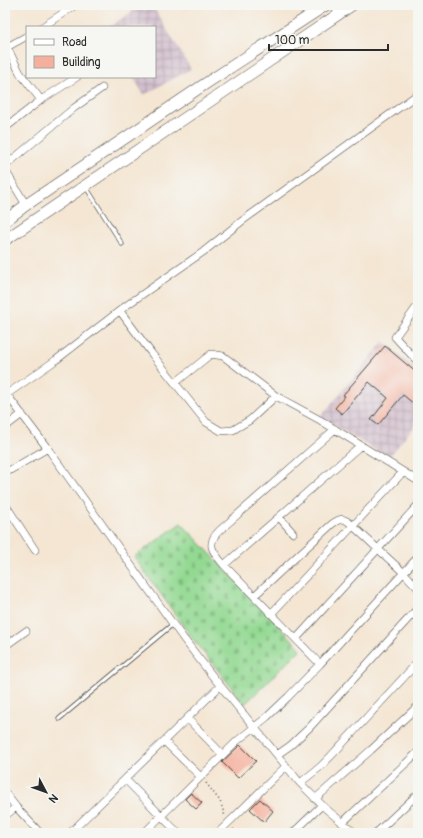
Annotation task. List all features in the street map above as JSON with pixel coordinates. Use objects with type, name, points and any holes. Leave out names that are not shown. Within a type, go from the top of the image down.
[{"type":"main road","points":[[5,221],[26,205],[210,81],[326,5]]},
{"type":"main road","points":[[5,240],[352,5]]},
{"type":"street","points":[[44,26],[74,6]]},
{"type":"street","points":[[24,71],[6,45],[26,36]]},
{"type":"street","points":[[28,78],[41,100]]},
{"type":"street","points":[[5,128],[41,100],[75,78]]},
{"type":"street","points":[[5,166],[74,108],[102,88]]},
{"type":"street","points":[[355,833],[322,805],[300,783],[220,686],[173,624],[48,448],[6,393],[56,360],[120,311],[203,252],[242,221],[418,94]]},
{"type":"street","points":[[5,170],[26,205]]},
{"type":"street","points":[[418,305],[395,337],[418,362]]},
{"type":"street","points":[[120,311],[206,422],[220,431],[233,430],[250,420],[276,396]]},
{"type":"street","points":[[175,383],[212,354],[223,356],[276,396],[320,420],[418,481]]},
{"type":"street","points":[[5,427],[22,414]]},
{"type":"street","points":[[320,664],[215,555],[212,548],[212,540],[216,534],[335,429]]},
{"type":"street","points":[[224,565],[360,445]]},
{"type":"street","points":[[5,473],[48,448]]},
{"type":"street","points":[[271,614],[403,472]]},
{"type":"street","points":[[5,504],[8,514],[35,550]]},
{"type":"street","points":[[296,639],[418,505]]},
{"type":"street","points":[[279,517],[293,533]]},
{"type":"street","points":[[254,596],[336,521],[343,519],[353,526],[418,588]]},
{"type":"street","points":[[144,833],[237,741],[281,704],[320,664],[418,557]]},
{"type":"street","points":[[277,755],[291,745],[310,727],[418,608]]},
{"type":"street","points":[[5,646],[26,631]]},
{"type":"street","points":[[300,783],[320,768],[418,662]]},
{"type":"street","points":[[70,833],[220,686]]},
{"type":"street","points":[[315,798],[371,750],[418,706]]},
{"type":"street","points":[[187,718],[223,755]]},
{"type":"street","points":[[164,741],[201,777]]},
{"type":"street","points":[[342,822],[418,752]]},
{"type":"street","points":[[218,833],[286,766]]},
{"type":"street","points":[[125,779],[178,833]]},
{"type":"street","points":[[5,793],[40,833]]},
{"type":"street","points":[[376,833],[418,794]]},
{"type":"street","points":[[293,833],[322,805]]},
{"type":"street","points":[[5,816],[16,807]]},
{"type":"lane","points":[[85,186],[122,244]]},
{"type":"lane","points":[[59,719],[173,624]]},
{"type":"path","points":[[201,777],[220,801],[228,823],[237,833]]},
{"type":"shaded area","points":[[142,5],[152,5],[191,69],[144,95],[134,78],[156,78],[156,26],[110,26]]},
{"type":"shaded area","points":[[383,342],[418,371],[418,422],[388,458],[320,417]]},
{"type":"green space","points":[[181,523],[301,649],[245,704],[195,642],[134,557]]},
{"type":"building","points":[[385,346],[418,374],[418,400],[414,404],[403,395],[378,425],[371,420],[388,398],[369,382],[342,414],[335,408],[345,396],[343,395]]},
{"type":"building","points":[[240,745],[256,761],[238,778],[222,762]]},
{"type":"building","points":[[191,793],[202,803],[196,809],[185,799]]},
{"type":"building","points":[[260,799],[273,811],[264,822],[250,809]]}]
